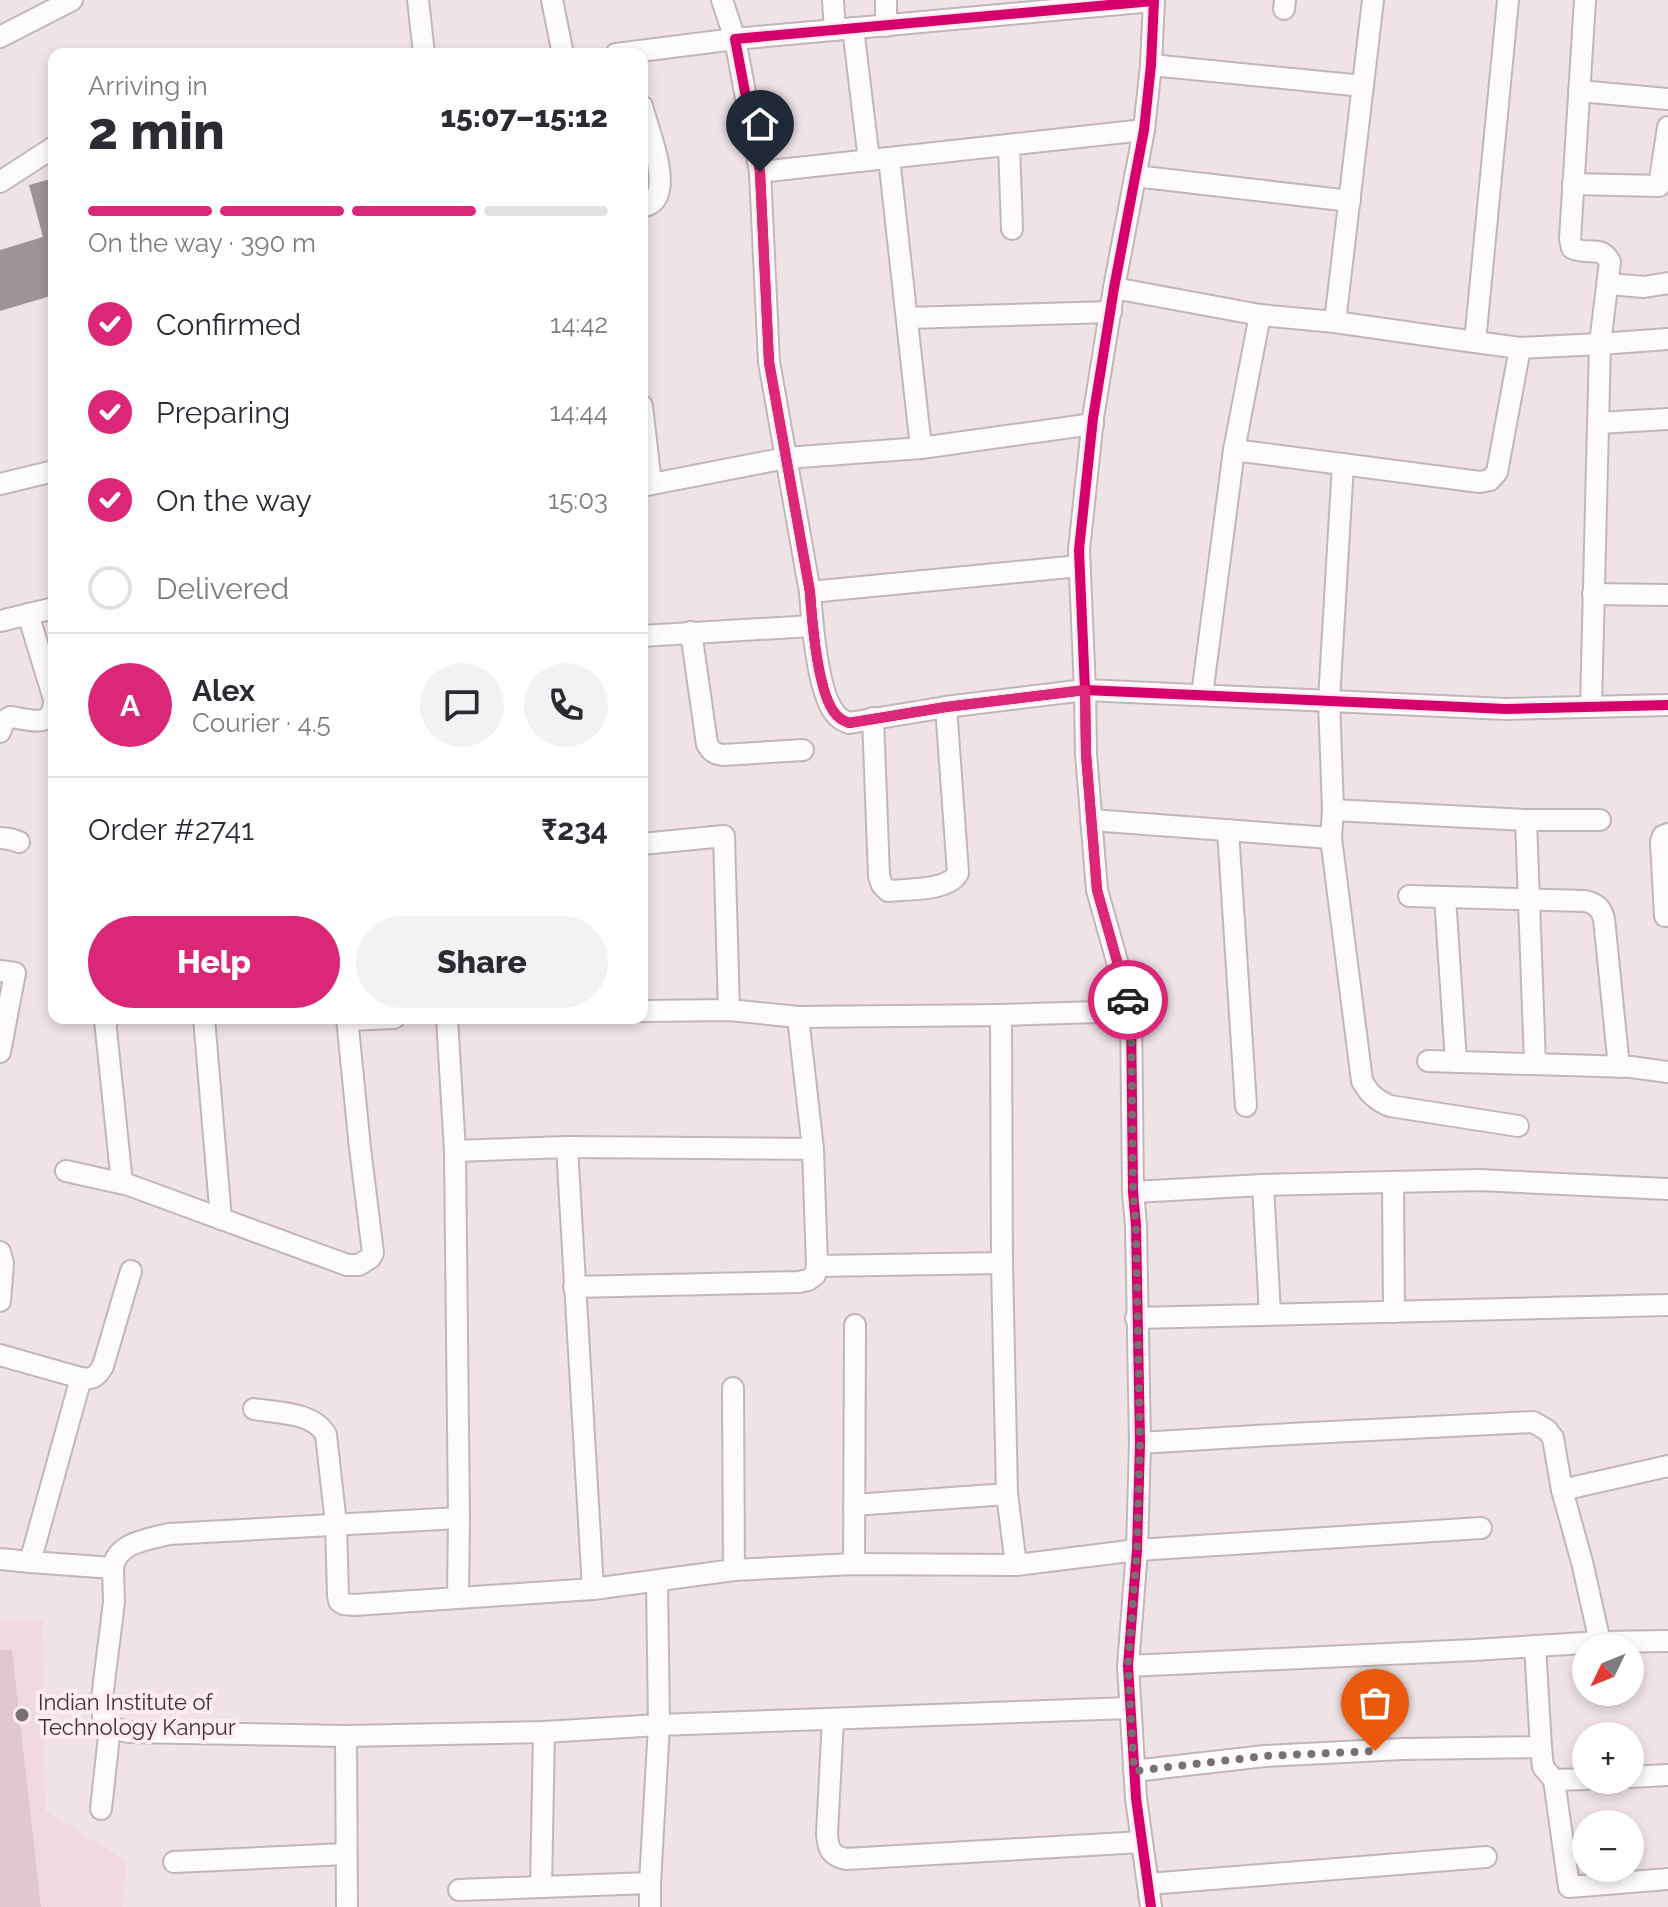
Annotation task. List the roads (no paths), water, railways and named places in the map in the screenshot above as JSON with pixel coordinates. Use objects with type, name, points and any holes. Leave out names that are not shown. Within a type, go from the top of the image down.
[{"type":"street","points":[[0,37],[72,0]]},
{"type":"street","points":[[418,0],[423,48]]},
{"type":"street","points":[[552,0],[562,48]]},
{"type":"street","points":[[722,0],[735,39],[760,172],[769,362],[810,592],[812,626],[825,693],[840,720],[849,723],[946,707],[1085,690],[1506,709],[1668,705]]},
{"type":"street","points":[[833,0],[844,29],[879,159],[907,318],[921,448]]},
{"type":"street","points":[[886,0],[886,26]]},
{"type":"street","points":[[1335,322],[1373,0]]},
{"type":"street","points":[[1475,342],[1508,0]]},
{"type":"street","points":[[1585,0],[1570,239],[1572,248],[1602,252],[1610,262],[1600,344],[1591,707]]},
{"type":"street","points":[[648,51],[735,39],[886,26],[1010,7],[1154,1],[1144,130],[1114,288],[1093,424],[1079,550],[1086,754],[1097,890],[1131,1011],[1140,1443],[1137,1550],[1128,1666],[1134,1771],[1151,1907]]},
{"type":"street","points":[[1151,65],[1363,86]]},
{"type":"street","points":[[1579,91],[1668,99]]},
{"type":"street","points":[[1573,184],[1664,187],[1668,127]]},
{"type":"street","points":[[648,129],[660,175],[658,195],[648,205]]},
{"type":"street","points":[[760,172],[1144,130]]},
{"type":"street","points":[[1009,145],[1012,229]]},
{"type":"street","points":[[0,182],[48,151]]},
{"type":"street","points":[[1135,176],[1350,201]]},
{"type":"street","points":[[1609,284],[1644,287],[1668,283]]},
{"type":"street","points":[[1114,288],[1260,315],[1335,322],[1520,348],[1668,339]]},
{"type":"street","points":[[907,318],[1111,312]]},
{"type":"street","points":[[1202,695],[1234,450],[1260,315]]},
{"type":"street","points":[[1234,450],[1480,482],[1490,480],[1497,472],[1520,348]]},
{"type":"street","points":[[1598,423],[1668,419]]},
{"type":"street","points":[[648,485],[786,458],[921,448],[1093,424]]},
{"type":"street","points":[[1343,464],[1329,700],[1333,810],[1331,838],[1360,1072],[1365,1087],[1378,1101],[1390,1106],[1518,1126]]},
{"type":"street","points":[[0,484],[48,472]]},
{"type":"street","points":[[810,592],[1079,566]]},
{"type":"street","points":[[1593,594],[1668,595]]},
{"type":"street","points":[[0,621],[48,609]]},
{"type":"street","points":[[28,614],[48,681]]},
{"type":"street","points":[[648,636],[812,626]]},
{"type":"street","points":[[691,632],[707,744],[711,750],[723,755],[803,750]]},
{"type":"street","points":[[873,718],[879,876],[882,885],[888,891],[944,886],[954,881],[958,873],[946,707]]},
{"type":"street","points":[[0,732],[4,721],[10,717],[48,719]]},
{"type":"street","points":[[1333,810],[1526,820],[1600,820]]},
{"type":"street","points":[[1091,820],[1331,838]]},
{"type":"street","points":[[1526,820],[1535,1064]]},
{"type":"street","points":[[1228,830],[1246,1106]]},
{"type":"street","points":[[1665,916],[1661,842],[1663,836],[1668,834]]},
{"type":"street","points":[[648,843],[724,836],[729,1010]]},
{"type":"street","points":[[1409,896],[1589,902],[1597,906],[1603,914],[1619,1067]]},
{"type":"street","points":[[1445,897],[1456,1062]]},
{"type":"street","points":[[0,971],[15,973],[0,1052]]},
{"type":"street","points":[[648,1011],[729,1010],[798,1017],[1131,1011]]},
{"type":"street","points":[[1001,1015],[1007,1494],[1016,1565]]},
{"type":"street","points":[[574,1287],[799,1282],[815,1275],[813,1149],[798,1017]]},
{"type":"street","points":[[105,1024],[122,1183]]},
{"type":"street","points":[[205,1024],[221,1219]]},
{"type":"street","points":[[66,1171],[122,1183],[347,1265],[359,1265],[373,1253],[347,1024]]},
{"type":"street","points":[[447,1024],[455,1151],[458,1597]]},
{"type":"street","points":[[1428,1061],[1619,1067],[1668,1072]]},
{"type":"street","points":[[455,1151],[567,1147],[813,1149]]},
{"type":"street","points":[[567,1147],[593,1589]]},
{"type":"street","points":[[1133,1192],[1263,1185],[1479,1180],[1668,1189]]},
{"type":"street","points":[[1393,1182],[1394,1312]]},
{"type":"street","points":[[1263,1185],[1270,1314]]},
{"type":"street","points":[[0,1252],[3,1263],[0,1301]]},
{"type":"street","points":[[817,1266],[1002,1263]]},
{"type":"street","points":[[0,1355],[81,1378],[96,1376],[103,1366],[131,1271]]},
{"type":"street","points":[[1136,1318],[1668,1305]]},
{"type":"street","points":[[854,1564],[855,1325]]},
{"type":"street","points":[[30,1562],[81,1378]]},
{"type":"street","points":[[733,1388],[734,1570]]},
{"type":"street","points":[[254,1409],[305,1418],[321,1427],[326,1435],[336,1524],[338,1595],[343,1604],[593,1589],[734,1570],[854,1564],[1016,1565],[1137,1550],[1481,1528]]},
{"type":"street","points":[[1140,1443],[1533,1422],[1547,1430],[1553,1438],[1562,1490],[1598,1634]]},
{"type":"street","points":[[1562,1490],[1668,1466]]},
{"type":"street","points":[[854,1505],[1007,1494]]},
{"type":"street","points":[[459,1518],[169,1534],[124,1549],[114,1558],[114,1602],[102,1698],[103,1717],[110,1727],[128,1732],[346,1736],[544,1732],[1130,1708]]},
{"type":"street","points":[[0,1559],[113,1568]]},
{"type":"street","points":[[650,1907],[659,1725],[657,1581]]},
{"type":"street","points":[[1644,1641],[1668,1641]]},
{"type":"street","points":[[1128,1666],[1572,1644]]},
{"type":"street","points":[[1535,1646],[1543,1767],[1554,1780],[1569,1887],[1668,1879]]},
{"type":"street","points":[[833,1719],[827,1845],[837,1857],[846,1859],[1142,1842]]},
{"type":"street","points":[[101,1809],[110,1727]]},
{"type":"street","points":[[541,1887],[544,1732]]},
{"type":"street","points":[[346,1736],[347,1907]]},
{"type":"street","points":[[1134,1771],[1265,1756],[1402,1749],[1541,1747]]},
{"type":"street","points":[[1644,1776],[1668,1775]]},
{"type":"street","points":[[1554,1780],[1572,1779]]},
{"type":"street","points":[[174,1862],[346,1854]]},
{"type":"street","points":[[1148,1884],[1486,1857]]},
{"type":"street","points":[[459,1890],[650,1883]]},
{"type":"place","name":"Indian Institute of Technology Kanpur","points":[[22,1715]]}]
